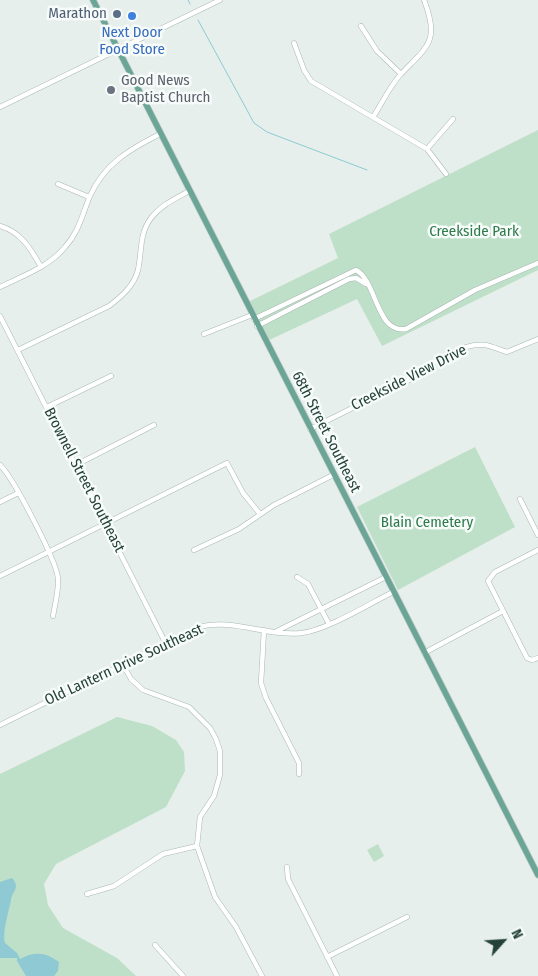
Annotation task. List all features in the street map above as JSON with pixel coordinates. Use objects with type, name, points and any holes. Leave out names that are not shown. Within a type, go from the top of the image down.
[{"type":"main road","name":"68th Street Southeast","points":[[93,0],[254,320],[538,875]]},
{"type":"street","points":[[0,107],[220,0]]},
{"type":"street","points":[[373,117],[401,74],[416,61],[428,45],[432,27],[424,0]]},
{"type":"street","points":[[360,26],[377,51],[401,74]]},
{"type":"street","points":[[294,43],[304,70],[311,81],[427,149],[446,174]]},
{"type":"street","points":[[427,149],[453,119]]},
{"type":"street","points":[[0,287],[41,267],[59,253],[73,237],[99,179],[119,157],[160,134]]},
{"type":"street","points":[[58,184],[90,198]]},
{"type":"street","points":[[18,350],[109,306],[120,298],[138,271],[142,239],[148,223],[163,205],[189,192]]},
{"type":"street","points":[[0,226],[13,231],[23,240],[41,267]]},
{"type":"street","points":[[254,320],[354,270],[363,275],[386,321],[400,330],[412,326],[474,290],[538,263]]},
{"type":"street","points":[[204,334],[254,320],[349,279],[356,278],[367,284]]},
{"type":"street","name":"Brownell Street Southeast","points":[[0,316],[166,644]]},
{"type":"street","name":"Creekside View Drive","points":[[310,429],[418,376],[427,366],[469,346],[485,345],[507,352],[538,339]]},
{"type":"street","points":[[47,408],[110,376]]},
{"type":"street","points":[[76,465],[154,425]]},
{"type":"street","points":[[0,576],[227,463],[243,493],[260,514]]},
{"type":"street","points":[[0,465],[18,493],[58,578],[53,616]]},
{"type":"street","points":[[194,550],[239,529],[260,514],[333,475]]},
{"type":"street","points":[[0,502],[18,493]]},
{"type":"street","points":[[520,499],[538,535]]},
{"type":"street","points":[[538,550],[494,572],[488,581],[527,658],[532,660],[538,658]]},
{"type":"street","points":[[297,577],[308,584],[328,624]]},
{"type":"street","points":[[276,632],[386,577]]},
{"type":"street","name":"Old Lantern Drive Southeast","points":[[0,725],[208,625],[303,633],[328,624],[393,592]]},
{"type":"street","points":[[424,653],[503,611]]},
{"type":"street","points":[[264,630],[261,683],[266,698],[298,763],[300,774]]},
{"type":"street","points":[[122,665],[131,679],[142,690],[180,703],[194,712],[210,728],[216,739],[220,751],[220,774],[214,796],[200,817],[197,846],[215,897],[236,927],[262,976]]},
{"type":"street","points":[[87,894],[114,886],[163,854],[197,846]]},
{"type":"street","points":[[287,867],[288,879],[337,976]]},
{"type":"street","points":[[327,956],[407,917]]},
{"type":"street","points":[[155,945],[184,976]]},
{"type":"green space","name":"Creekside Park","points":[[538,130],[538,270],[382,346],[357,299],[265,342],[246,303],[338,258],[329,234]]},
{"type":"green space","name":"Blain Cemetery","points":[[475,447],[515,527],[398,590],[357,507]]},
{"type":"green space","points":[[117,717],[152,726],[176,740],[184,752],[185,771],[166,807],[56,864],[44,884],[48,905],[63,928],[117,958],[136,976],[0,976],[0,774]]},
{"type":"green space","points":[[378,844],[384,856],[374,862],[367,850]]},
{"type":"water","points":[[12,878],[15,881],[16,887],[6,921],[5,943],[17,953],[20,959],[40,954],[49,956],[59,962],[58,971],[54,976],[26,976],[17,958],[0,958],[0,882]]},
{"type":"waterway","points":[[188,0],[190,4]]},
{"type":"waterway","points":[[198,20],[254,123],[267,132],[367,170]]},
{"type":"place","name":"Marathon","points":[[117,14]]},
{"type":"place","name":"Next Door Food Store","points":[[132,16]]},
{"type":"place","name":"Good News Baptist Church","points":[[111,90]]}]
